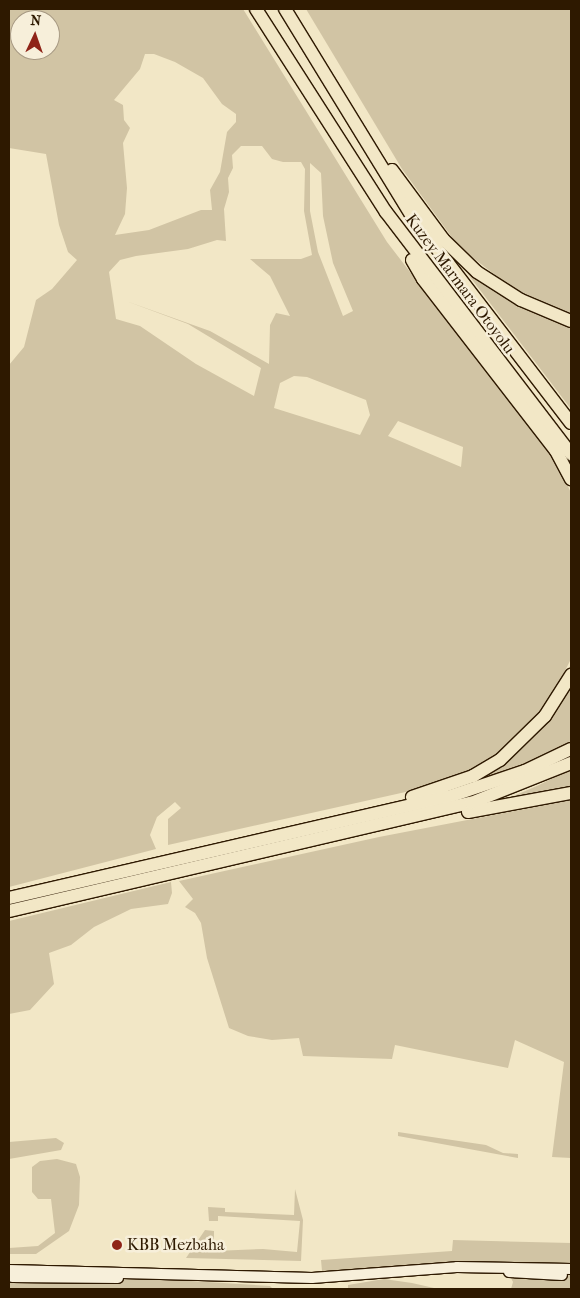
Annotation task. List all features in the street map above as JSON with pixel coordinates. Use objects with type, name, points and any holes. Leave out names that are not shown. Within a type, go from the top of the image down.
[{"type":"highway","name":"Kuzey Marmara Otoyolu","points":[[256,9],[386,212],[571,454]]},
{"type":"highway","points":[[285,9],[348,114],[454,252],[505,292],[571,321]]},
{"type":"highway","name":"Kuzey Marmara Otoyolu","points":[[348,114],[412,216],[571,423]]},
{"type":"highway","points":[[386,212],[423,279],[556,451],[571,480]]},
{"type":"highway","points":[[266,842],[444,788],[472,776],[523,740],[556,702],[571,675]]},
{"type":"highway","points":[[9,911],[266,842],[448,797],[525,771],[571,750]]},
{"type":"highway","points":[[9,898],[266,842],[471,803],[571,763]]},
{"type":"highway","points":[[266,842],[571,793]]},
{"type":"main road","points":[[9,1270],[312,1278],[458,1267],[571,1269]]},
{"type":"main road","points":[[9,1277],[312,1284],[440,1273],[571,1275]]},
{"type":"shaded area","points":[[9,9],[243,9],[387,242],[559,466],[571,493],[571,659],[547,706],[501,751],[480,766],[428,787],[168,845],[168,819],[181,808],[175,802],[157,817],[150,835],[156,849],[9,887],[9,365],[24,347],[36,300],[52,289],[77,260],[68,252],[59,225],[46,154],[9,148]],"holes":[[[145,54],[154,54],[175,62],[203,78],[222,104],[236,114],[236,122],[227,132],[220,172],[210,190],[212,210],[201,210],[149,230],[115,235],[125,214],[127,188],[123,143],[130,128],[124,120],[123,105],[114,100],[140,69]],[[241,146],[262,146],[272,159],[283,162],[301,162],[305,169],[304,211],[312,255],[301,259],[250,259],[270,276],[290,316],[276,313],[270,325],[269,364],[210,331],[126,301],[188,324],[261,368],[254,396],[196,364],[140,326],[116,319],[109,272],[120,260],[188,249],[217,240],[226,241],[224,209],[229,192],[228,178],[233,168],[232,155]],[[310,163],[321,173],[323,216],[333,263],[353,311],[343,316],[318,252],[310,211]],[[294,376],[307,377],[366,400],[370,415],[360,435],[274,408],[280,383]],[[398,421],[463,447],[461,467],[388,436]]]},
{"type":"shaded area","points":[[306,9],[571,9],[571,314],[512,288],[459,247],[402,169]]},
{"type":"shaded area","points":[[467,273],[525,309],[571,328],[571,409]]},
{"type":"shaded area","points":[[571,685],[571,742],[537,759],[473,782],[509,758],[536,734]]},
{"type":"shaded area","points":[[571,769],[571,788],[509,798],[539,785]]},
{"type":"shaded area","points":[[571,800],[571,1158],[552,1157],[564,1062],[515,1040],[508,1068],[395,1045],[392,1059],[303,1056],[299,1038],[272,1040],[248,1036],[229,1028],[207,958],[201,923],[195,913],[185,907],[193,899],[179,881],[379,837]]},
{"type":"shaded area","points":[[171,882],[172,893],[168,904],[131,909],[94,927],[71,945],[49,953],[54,984],[30,1010],[9,1014],[9,921]]},
{"type":"shaded area","points":[[398,1132],[486,1145],[503,1153],[518,1154],[518,1158],[398,1136]]},
{"type":"shaded area","points":[[56,1138],[64,1143],[61,1150],[9,1159],[9,1142]]},
{"type":"shaded area","points":[[57,1159],[76,1164],[80,1177],[79,1205],[69,1231],[36,1254],[9,1254],[9,1248],[38,1246],[55,1233],[51,1199],[38,1199],[32,1192],[32,1167],[40,1161]]},
{"type":"shaded area","points":[[295,1189],[303,1220],[301,1261],[186,1258],[205,1230],[214,1231],[214,1251],[263,1249],[297,1252],[300,1221],[218,1216],[218,1221],[209,1221],[208,1207],[225,1208],[225,1212],[294,1215]]},
{"type":"shaded area","points":[[453,1240],[571,1243],[571,1264],[480,1262],[325,1275],[322,1271],[321,1260],[452,1251]]},
{"type":"shaded area","points":[[508,1272],[571,1275],[571,1289],[511,1289],[513,1282]]},
{"type":"shaded area","points":[[9,1277],[175,1280],[270,1286],[273,1289],[9,1289]]},
{"type":"shaded area","points":[[384,1279],[434,1288],[348,1289],[348,1285]]},
{"type":"place","name":"KBB Mezbaha","points":[[117,1245]]}]
